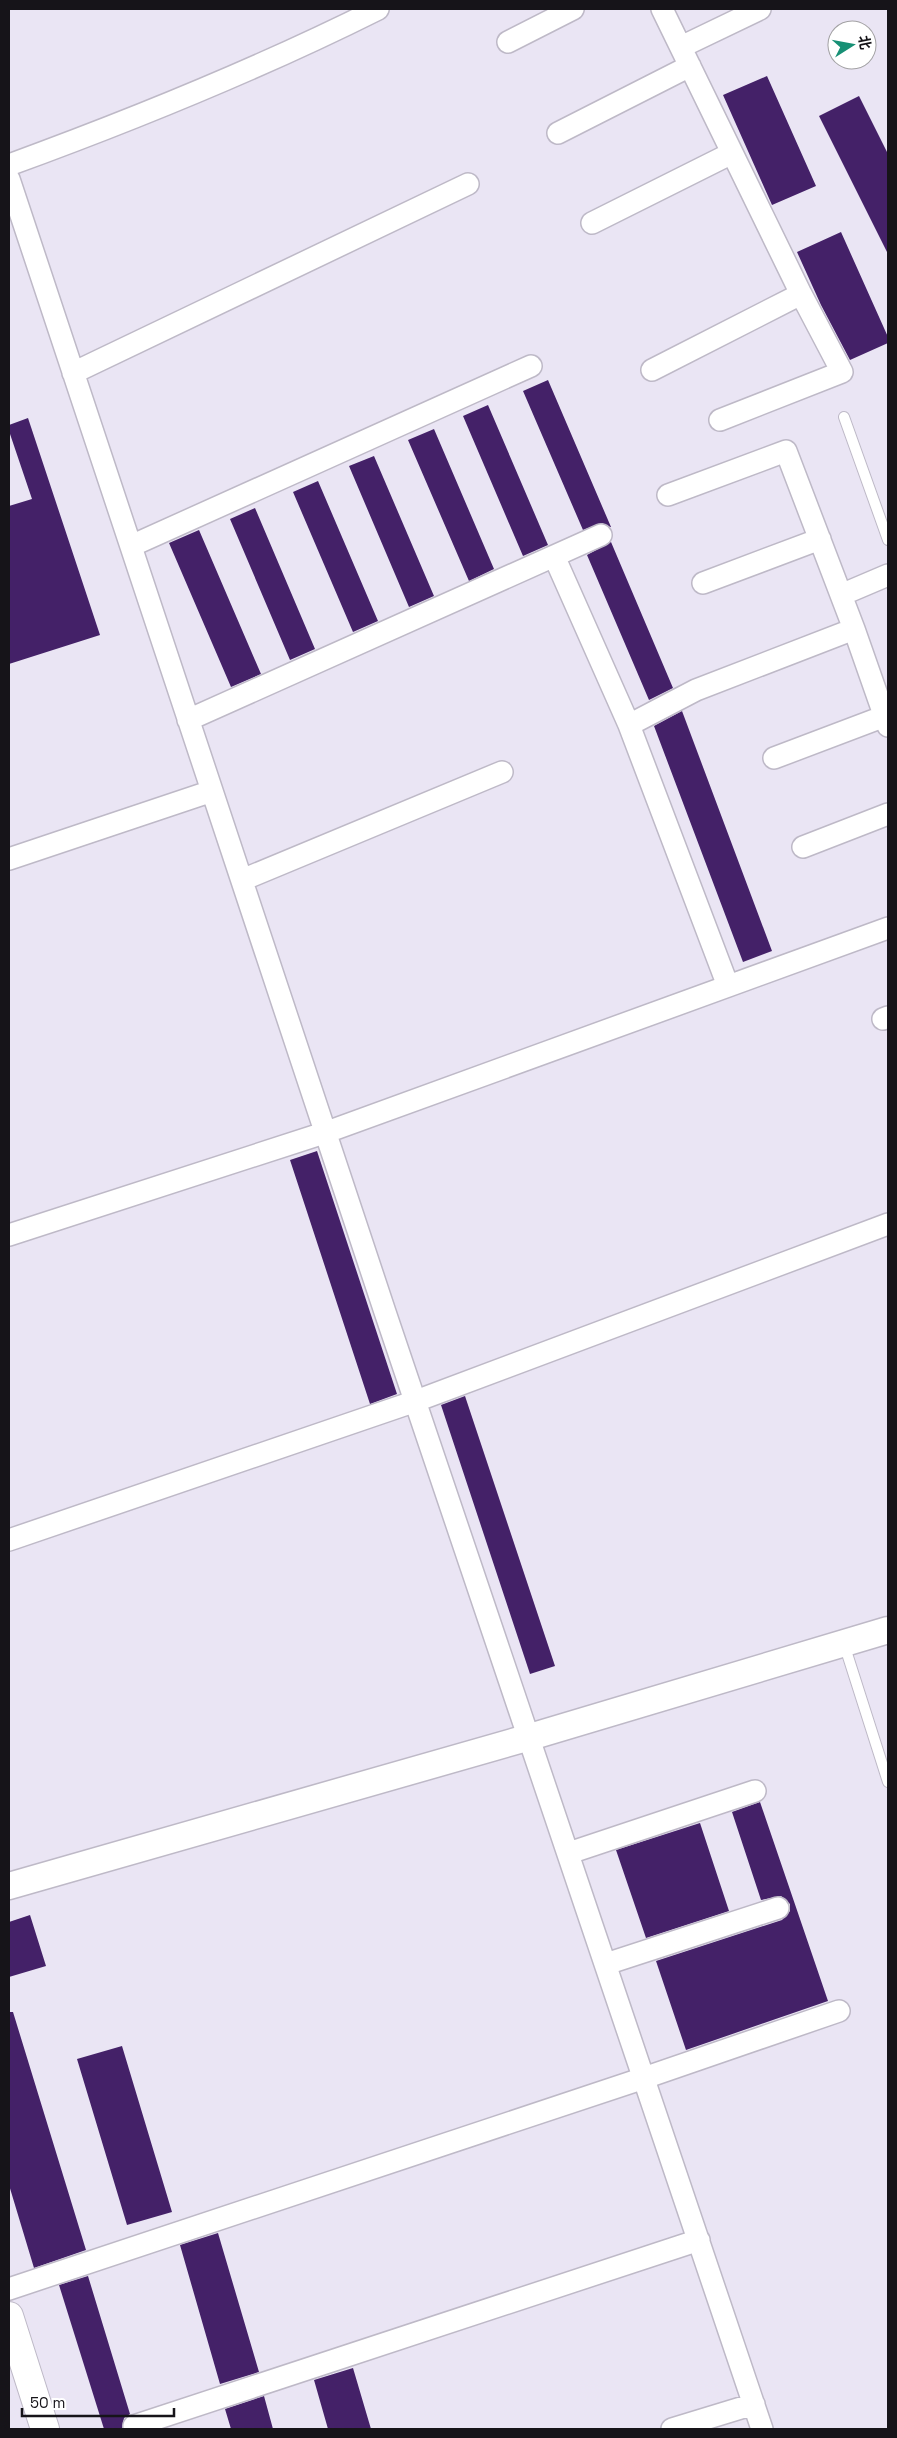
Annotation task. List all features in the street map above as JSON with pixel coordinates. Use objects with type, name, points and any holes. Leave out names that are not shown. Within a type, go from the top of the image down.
[{"type":"main road","points":[[9,2316],[46,2429]]},
{"type":"street","points":[[9,165],[125,123],[300,48],[378,9]]},
{"type":"street","points":[[508,42],[573,9]]},
{"type":"street","points":[[662,9],[801,294],[842,372],[720,420]]},
{"type":"street","points":[[681,47],[760,9]]},
{"type":"street","points":[[558,133],[690,66]]},
{"type":"street","points":[[592,224],[732,153]]},
{"type":"street","points":[[9,179],[188,720],[762,2429]]},
{"type":"street","points":[[73,373],[468,184]]},
{"type":"street","points":[[652,370],[801,294]]},
{"type":"street","points":[[131,546],[531,366]]},
{"type":"street","points":[[668,495],[786,451],[887,721],[774,758]]},
{"type":"street","points":[[188,720],[601,535]]},
{"type":"street","points":[[703,583],[820,539]]},
{"type":"street","points":[[554,556],[629,725],[728,986]]},
{"type":"street","points":[[841,595],[888,575]]},
{"type":"street","points":[[629,725],[696,690],[854,629]]},
{"type":"street","points":[[242,880],[502,772]]},
{"type":"street","points":[[9,859],[212,790]]},
{"type":"street","points":[[803,847],[888,814]]},
{"type":"street","points":[[9,1235],[327,1132],[888,928]]},
{"type":"street","points":[[9,1540],[416,1401],[888,1224]]},
{"type":"street","points":[[9,1886],[530,1737],[888,1630]]},
{"type":"street","points":[[569,1853],[755,1791]]},
{"type":"street","points":[[606,1964],[778,1908]]},
{"type":"street","points":[[9,2289],[644,2078],[839,2010]]},
{"type":"street","points":[[134,2426],[699,2240]]},
{"type":"street","points":[[672,2429],[754,2404]]},
{"type":"lane","points":[[844,417],[888,540]]},
{"type":"lane","points":[[844,1643],[888,1782]]},
{"type":"building","points":[[767,76],[816,186],[772,205],[723,95]]},
{"type":"building","points":[[859,96],[888,154],[888,254],[819,116]]},
{"type":"building","points":[[841,232],[888,337],[888,343],[850,360],[821,305],[797,252]]},
{"type":"building","points":[[548,380],[611,527],[602,523],[583,530],[523,391]]},
{"type":"building","points":[[488,405],[548,545],[523,556],[463,416]]},
{"type":"building","points":[[28,418],[100,635],[9,664],[9,506],[32,499],[9,431],[9,425]]},
{"type":"building","points":[[434,429],[494,569],[469,581],[408,440]]},
{"type":"building","points":[[374,456],[434,596],[409,607],[349,466]]},
{"type":"building","points":[[318,481],[378,621],[353,632],[293,492]]},
{"type":"building","points":[[255,508],[315,649],[290,660],[230,519]]},
{"type":"building","points":[[199,530],[261,674],[231,687],[169,543]]},
{"type":"building","points":[[611,542],[673,688],[649,700],[587,555]]},
{"type":"building","points":[[682,711],[772,951],[743,962],[654,726]]},
{"type":"building","points":[[317,1151],[397,1394],[370,1404],[290,1160]]},
{"type":"building","points":[[465,1396],[555,1666],[530,1674],[441,1405]]},
{"type":"building","points":[[760,1802],[828,2001],[686,2050],[656,1961],[782,1920],[790,1911],[790,1904],[781,1896],[761,1900],[732,1812]]},
{"type":"building","points":[[700,1823],[729,1911],[646,1938],[616,1850]]},
{"type":"building","points":[[30,1915],[46,1966],[9,1977],[9,1922]]},
{"type":"building","points":[[9,2012],[13,2012],[86,2250],[34,2268],[9,2185]]},
{"type":"building","points":[[122,2046],[172,2212],[127,2225],[77,2059]]},
{"type":"building","points":[[218,2233],[259,2372],[220,2384],[180,2245]]},
{"type":"building","points":[[88,2276],[130,2414],[124,2418],[122,2429],[104,2429],[59,2285]]},
{"type":"building","points":[[353,2368],[371,2429],[328,2429],[314,2380]]},
{"type":"building","points":[[264,2396],[273,2429],[231,2429],[225,2409]]}]
